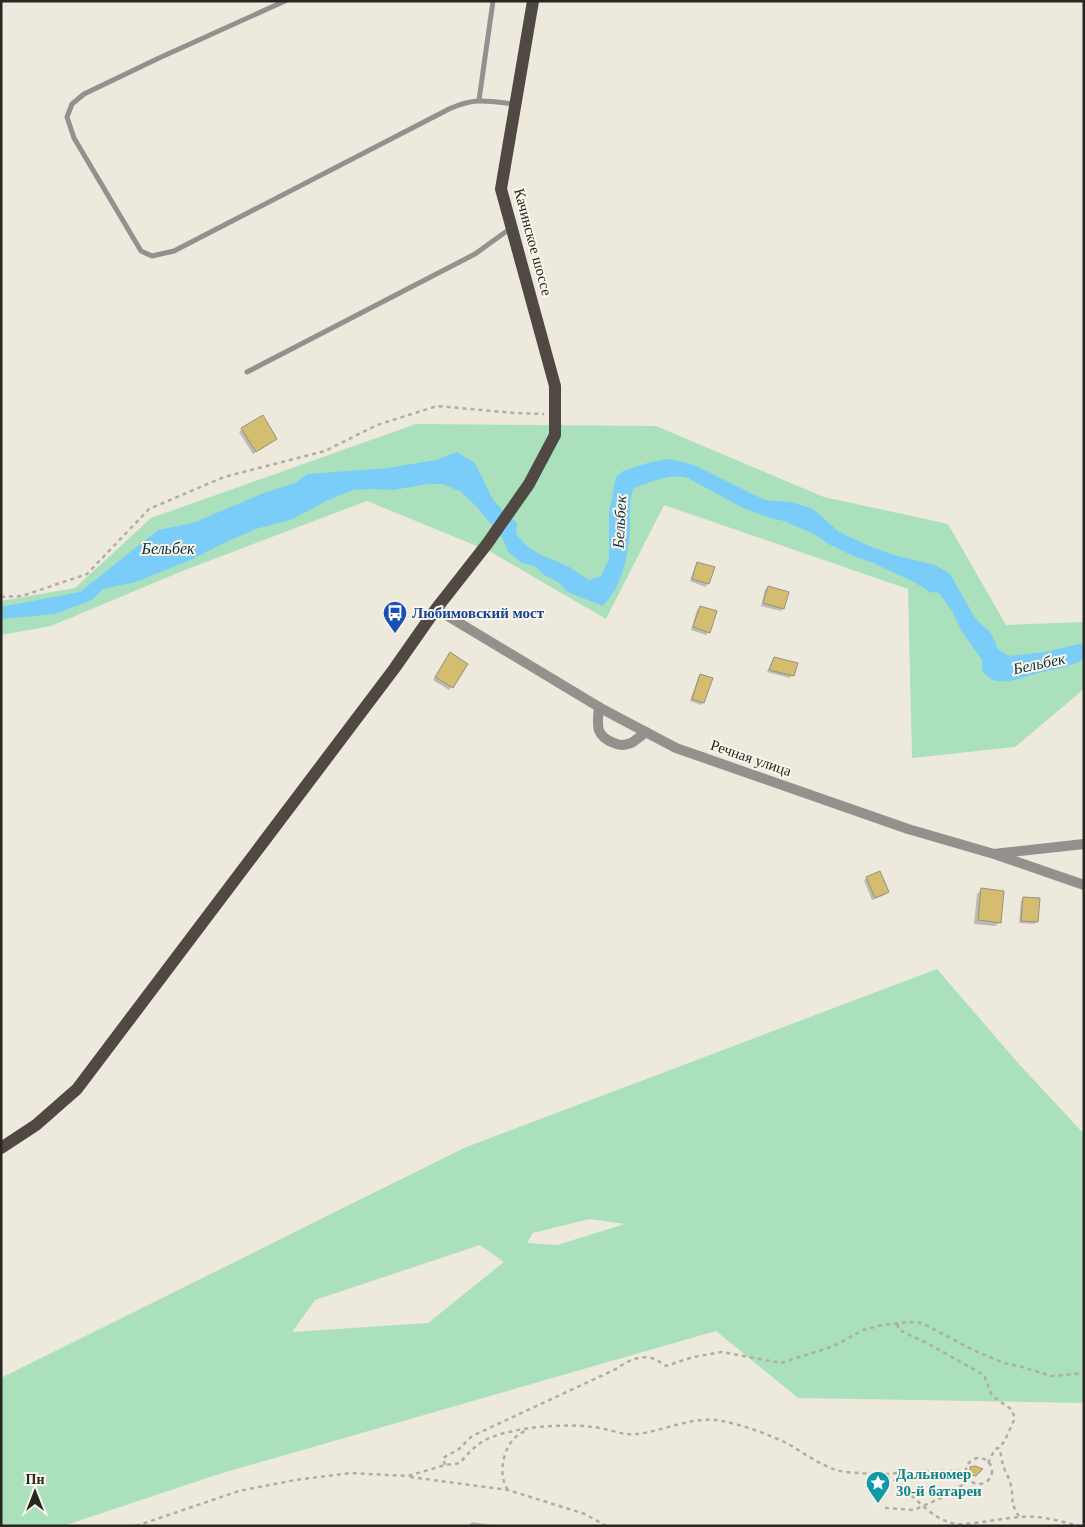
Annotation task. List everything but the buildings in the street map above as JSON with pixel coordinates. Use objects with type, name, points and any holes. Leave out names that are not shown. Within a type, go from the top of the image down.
[{"type":"main road","name":"Качинское шоссе","points":[[1,1148],[36,1125],[77,1089],[394,669],[436,609],[487,544],[529,484],[555,435],[555,386],[501,189],[533,1]]},
{"type":"street","name":"Речная улица","points":[[436,609],[599,707],[676,748],[908,829],[994,854],[1084,844]]},
{"type":"street","points":[[599,707],[599,731],[604,739],[619,746],[632,742],[646,732]]},
{"type":"street","points":[[994,854],[1084,885]]},
{"type":"lane","points":[[285,1],[84,94],[72,104],[67,117],[74,138],[141,251],[152,256],[174,251],[465,102],[479,100],[516,104]]},
{"type":"lane","points":[[479,100],[492,1]]},
{"type":"lane","points":[[247,372],[475,254],[511,228]]},
{"type":"path","points":[[1,597],[22,596],[87,574],[149,509],[224,477],[325,451],[377,425],[436,406],[515,414],[555,415]]},
{"type":"path","points":[[445,1465],[443,1458],[459,1449],[472,1436],[616,1369],[626,1362],[641,1358],[655,1359],[666,1366],[693,1357],[722,1352],[781,1363],[834,1346],[863,1330],[882,1325],[910,1322],[922,1323],[973,1350],[1004,1363],[1052,1376],[1084,1373]]},
{"type":"path","points":[[897,1324],[899,1330],[927,1343],[984,1375],[992,1396],[1011,1409],[1015,1418],[1004,1442],[993,1453],[988,1463]]},
{"type":"path","points":[[408,1476],[445,1465],[460,1463],[470,1451],[484,1441],[505,1433],[531,1428],[592,1426],[626,1434],[635,1434],[652,1432],[680,1423],[719,1420],[742,1425],[788,1444],[816,1461],[838,1470],[876,1475],[895,1480],[940,1519],[957,1524],[990,1522],[1019,1516],[1037,1516],[1079,1526]]},
{"type":"path","points":[[508,1490],[503,1482],[503,1459],[509,1445],[517,1435],[531,1428]]},
{"type":"path","points":[[998,1448],[1010,1481],[1012,1502],[1019,1516]]},
{"type":"path","points":[[982,1458],[988,1463],[992,1472],[988,1480],[977,1484],[967,1477],[966,1471],[967,1465],[974,1459],[982,1458]]},
{"type":"path","points":[[876,1475],[918,1471],[966,1471]]},
{"type":"path","points":[[136,1526],[239,1491],[295,1480],[351,1473],[408,1476],[508,1490],[585,1514],[606,1526]]},
{"type":"path","points":[[885,1508],[914,1510],[924,1507],[950,1494],[970,1480]]},
{"type":"green space","points":[[416,424],[656,426],[824,497],[948,524],[1006,625],[1084,622],[1084,689],[1015,747],[912,758],[908,589],[664,505],[606,619],[489,551],[367,501],[185,570],[51,626],[1,635],[1,601],[75,588],[151,518]]},
{"type":"green space","points":[[937,969],[1018,1063],[1084,1134],[1084,1403],[798,1398],[716,1331],[219,1474],[63,1526],[1,1526],[1,1378],[464,1148]],"holes":[[[589,1219],[625,1224],[557,1245],[527,1243],[533,1233]],[[480,1245],[504,1262],[428,1323],[292,1332],[315,1300]]]},
{"type":"water","name":"Бельбек","points":[[457,452],[475,463],[492,498],[517,523],[516,533],[528,546],[534,551],[569,567],[589,580],[601,576],[609,559],[609,513],[616,477],[623,471],[668,459],[696,466],[765,500],[792,502],[813,509],[839,532],[869,546],[897,556],[935,565],[950,574],[975,618],[991,633],[998,649],[1009,656],[1045,652],[1084,643],[1084,659],[1067,666],[1013,680],[992,680],[982,671],[982,660],[962,632],[952,611],[939,593],[930,592],[914,582],[827,543],[816,535],[784,521],[741,507],[688,478],[681,477],[667,477],[633,489],[630,503],[630,526],[626,560],[620,580],[603,606],[568,592],[558,582],[544,575],[535,566],[522,563],[508,552],[503,539],[477,507],[460,491],[442,484],[428,484],[393,490],[353,490],[324,502],[293,519],[256,529],[193,559],[136,582],[103,589],[92,600],[55,614],[1,619],[1,607],[80,592],[158,530],[193,523],[266,492],[293,484],[308,474],[387,468],[436,460]]},
{"type":"place","name":"Любимовский мост","points":[[395,634]]},
{"type":"place","name":"Дальномер 30-й батареи","points":[[878,1504]]}]
